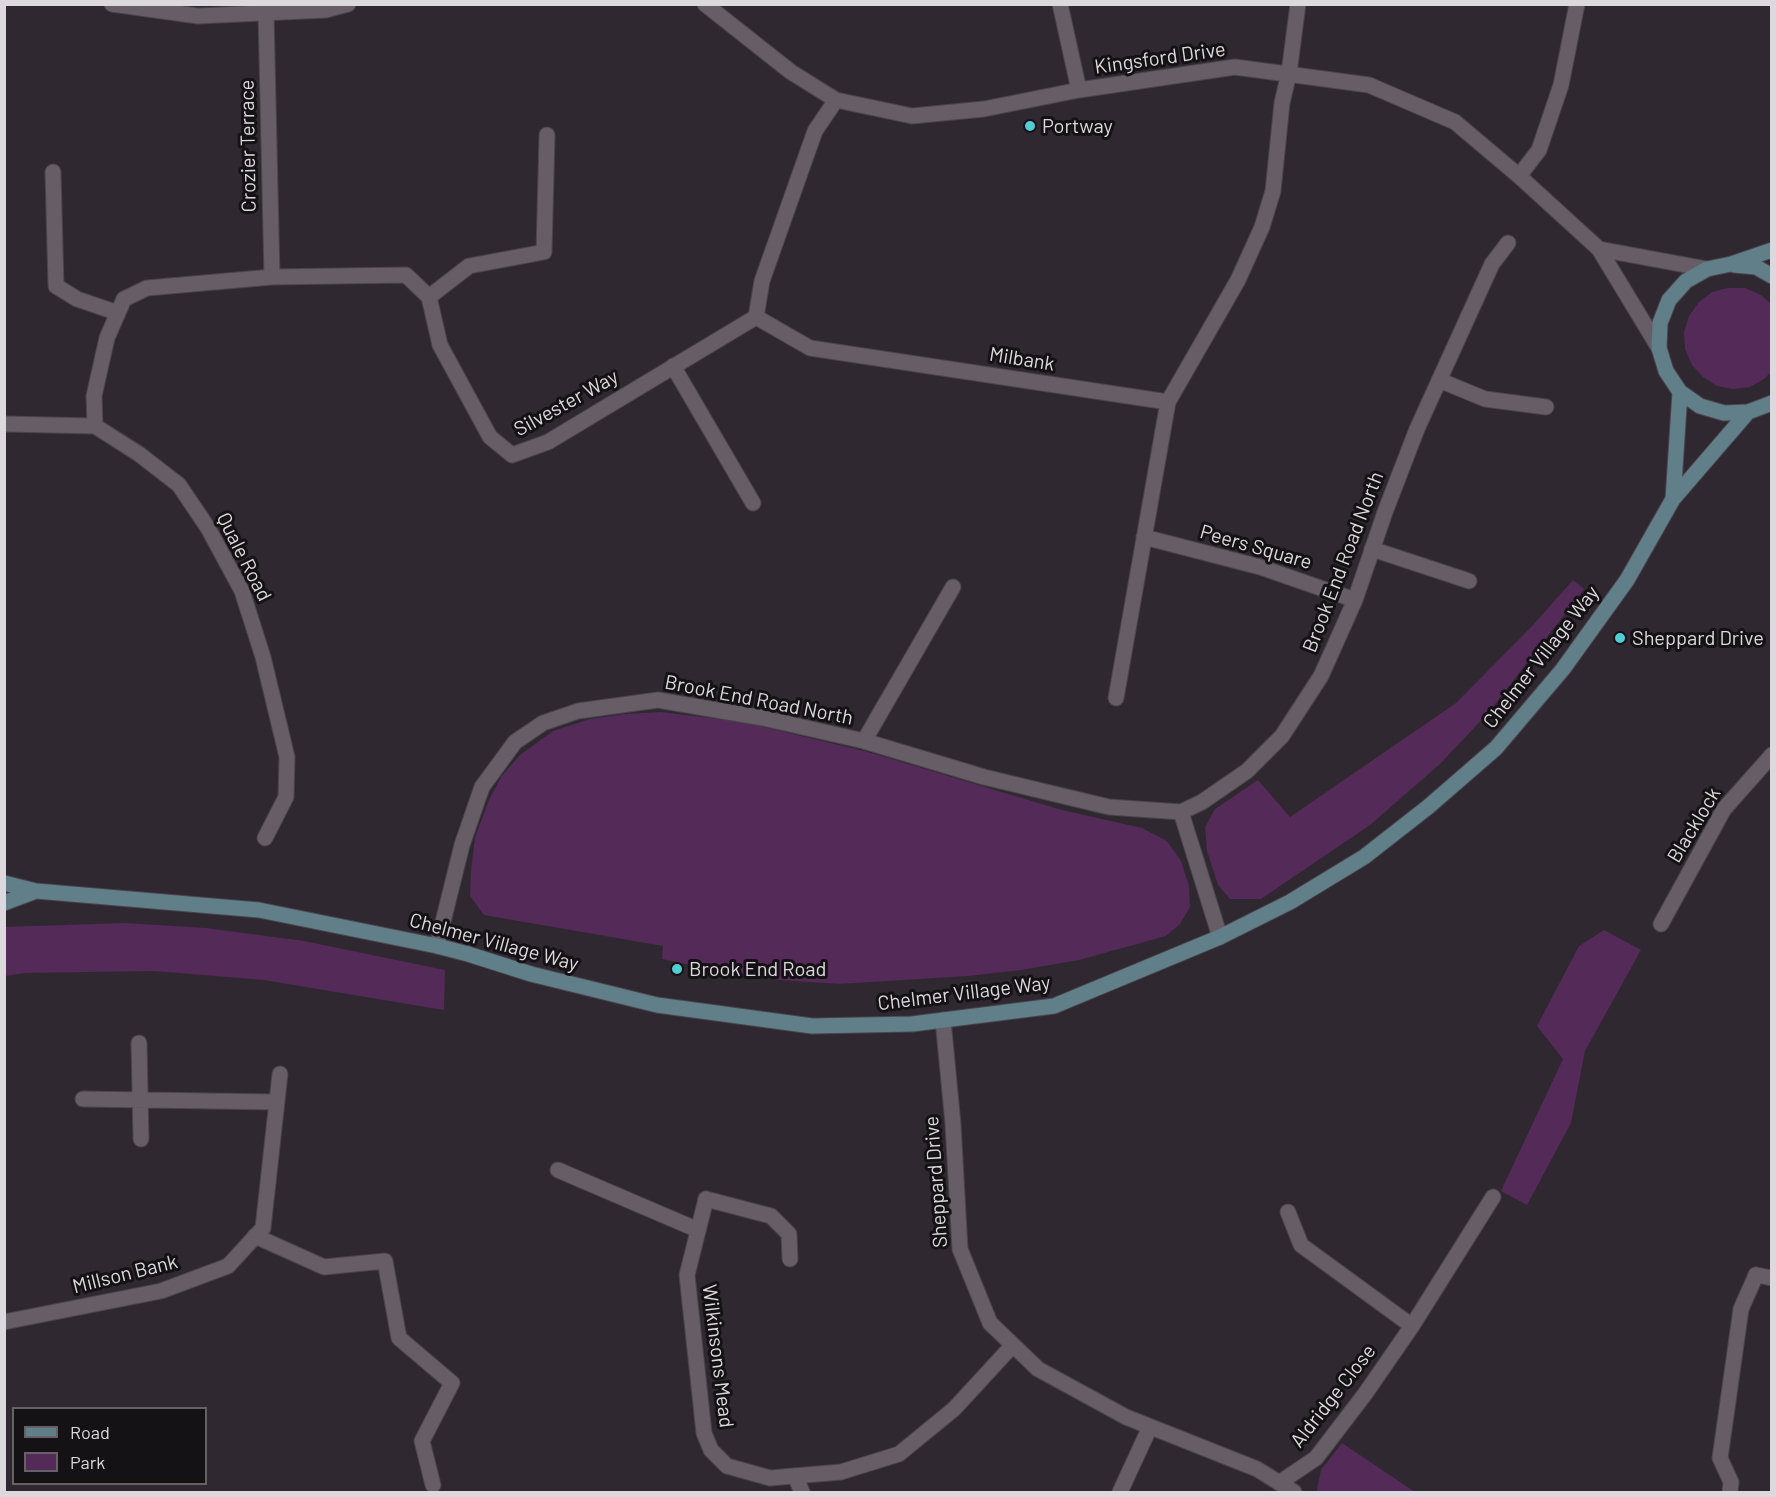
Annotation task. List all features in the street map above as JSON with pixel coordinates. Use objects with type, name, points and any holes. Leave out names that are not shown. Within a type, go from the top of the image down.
[{"type":"street","points":[[112,4],[198,16],[326,10],[348,4]]},
{"type":"street","name":"Kingsford Drive","points":[[705,4],[791,72],[836,100],[912,116],[984,109],[1079,90],[1235,68],[1369,84],[1455,122],[1519,176],[1599,249],[1659,348]]},
{"type":"street","points":[[1060,4],[1079,90]]},
{"type":"street","points":[[1116,698],[1168,402],[1238,280],[1262,227],[1273,191],[1282,103],[1289,73],[1298,4]]},
{"type":"street","points":[[1519,176],[1539,150],[1561,85],[1577,4]]},
{"type":"street","name":"Crozier Terrace","points":[[266,13],[272,277]]},
{"type":"street","points":[[756,317],[762,281],[815,131],[836,100]]},
{"type":"street","points":[[4,424],[95,426],[94,396],[107,338],[124,299],[147,288],[272,277],[406,275],[429,297],[469,266],[544,252],[547,135]]},
{"type":"street","points":[[53,172],[56,286],[77,298],[118,313]]},
{"type":"street","name":"Brook End Road North","points":[[436,946],[462,845],[482,787],[514,742],[543,723],[578,711],[658,700],[763,718],[864,741],[984,777],[1109,807],[1181,812],[1202,802],[1247,771],[1282,735],[1321,676],[1355,600],[1417,429],[1492,264],[1508,243]]},
{"type":"street","points":[[1599,249],[1707,269]]},
{"type":"street","points":[[1772,250],[1731,264],[1707,269],[1686,281],[1669,300],[1660,323],[1659,348],[1666,371],[1680,392],[1700,406],[1724,413],[1748,412],[1772,404]]},
{"type":"street","points":[[1731,264],[1756,267],[1772,276]]},
{"type":"street","name":"Silvester Way","points":[[429,297],[440,345],[490,437],[512,455],[548,442],[756,317]]},
{"type":"street","name":"Milbank","points":[[756,317],[810,348],[1168,402]]},
{"type":"street","points":[[673,366],[753,503]]},
{"type":"street","points":[[1439,380],[1485,399],[1546,407]]},
{"type":"street","name":"Chelmer Village Way","points":[[1673,499],[1680,392]]},
{"type":"street","name":"Chelmer Village Way","points":[[4,883],[36,891],[259,910],[436,946],[531,974],[657,1005],[812,1026],[912,1024],[1054,1006],[1220,937],[1290,902],[1364,857],[1428,807],[1496,748],[1563,669],[1628,580],[1673,499],[1748,412]]},
{"type":"street","name":"Quale Road","points":[[95,426],[139,454],[179,485],[208,528],[242,591],[263,657],[287,757],[286,797],[265,838]]},
{"type":"street","name":"Peers Square","points":[[1144,537],[1260,567],[1355,600]]},
{"type":"street","points":[[1372,549],[1469,581]]},
{"type":"street","points":[[864,741],[953,587]]},
{"type":"street","name":"Blacklock","points":[[1661,924],[1724,809],[1772,755]]},
{"type":"street","points":[[1181,812],[1220,937]]},
{"type":"street","name":"Chelmer Village Way","points":[[4,903],[36,891]]},
{"type":"street","name":"Sheppard Drive","points":[[943,1020],[953,1124],[960,1249],[990,1323],[1038,1369],[1126,1417],[1257,1469],[1294,1492]]},
{"type":"street","points":[[139,1042],[141,1139]]},
{"type":"street","name":"Millson Bank","points":[[4,1322],[161,1291],[228,1266],[262,1228],[280,1074]]},
{"type":"street","points":[[82,1099],[276,1102]]},
{"type":"street","points":[[558,1170],[698,1230]]},
{"type":"street","name":"Aldridge Close","points":[[1279,1483],[1316,1458],[1365,1394],[1412,1326],[1493,1197]]},
{"type":"street","name":"Wilkinsons Mead","points":[[790,1259],[789,1234],[771,1215],[706,1199],[687,1275],[704,1433],[711,1450],[728,1466],[770,1478],[841,1472],[899,1454],[954,1409],[1013,1345]]},
{"type":"street","points":[[1288,1212],[1301,1245],[1412,1326]]},
{"type":"street","points":[[255,1236],[324,1267],[385,1261],[399,1338],[452,1383],[422,1441],[433,1485]]},
{"type":"street","points":[[1730,1492],[1731,1482],[1720,1458],[1740,1309],[1756,1275],[1772,1278]]},
{"type":"street","points":[[1120,1492],[1150,1427]]},
{"type":"street","points":[[795,1476],[802,1492]]},
{"type":"green space","points":[[1728,288],[1745,288],[1761,295],[1771,304],[1771,372],[1750,387],[1733,389],[1717,386],[1703,377],[1692,365],[1685,349],[1684,332],[1689,316],[1699,302],[1712,292]]},
{"type":"green space","points":[[1573,580],[1584,589],[1489,712],[1440,764],[1370,825],[1261,899],[1230,899],[1218,885],[1207,851],[1205,827],[1215,809],[1258,780],[1290,817],[1456,703],[1533,625]]},
{"type":"green space","points":[[661,712],[743,722],[868,752],[1062,810],[1142,828],[1167,841],[1181,861],[1189,886],[1190,907],[1180,924],[1166,936],[1079,960],[968,976],[839,984],[780,980],[709,969],[662,959],[663,946],[484,915],[470,896],[475,837],[489,800],[501,777],[520,755],[553,731],[590,719]]},
{"type":"green space","points":[[125,923],[206,928],[304,941],[445,970],[444,1010],[264,980],[154,971],[25,973],[5,976],[5,927]]},
{"type":"green space","points":[[1604,930],[1641,950],[1585,1051],[1571,1123],[1527,1205],[1501,1191],[1563,1059],[1537,1026],[1579,946]]},
{"type":"green space","points":[[1342,1443],[1415,1492],[1318,1492],[1321,1470]]},
{"type":"place","name":"Portway","points":[[1030,126]]},
{"type":"place","name":"Sheppard Drive","points":[[1620,638]]},
{"type":"place","name":"Brook End Road","points":[[677,969]]}]
